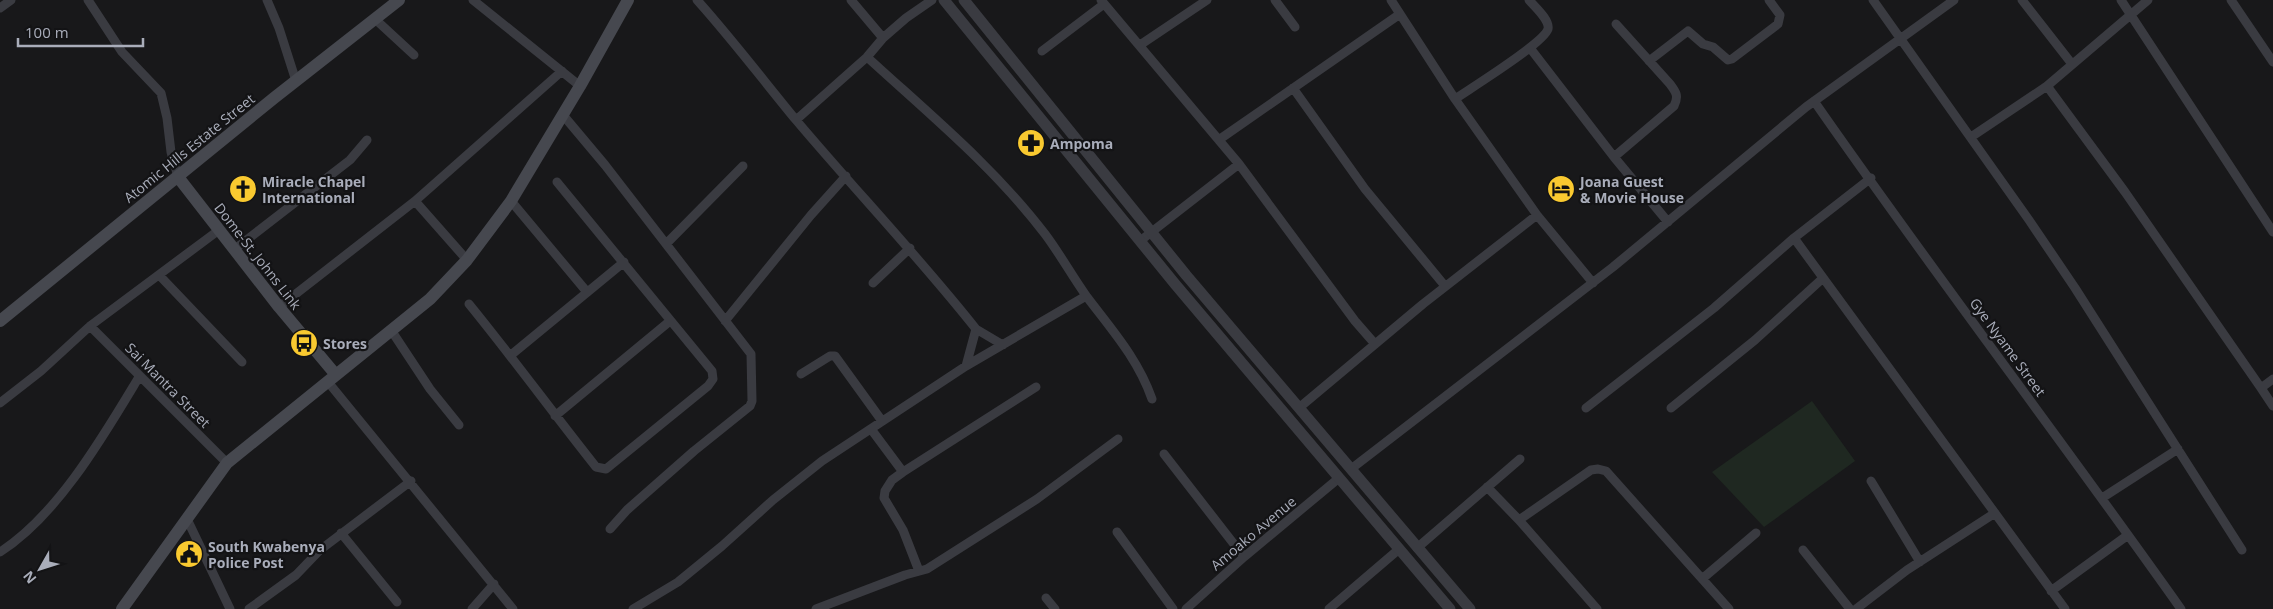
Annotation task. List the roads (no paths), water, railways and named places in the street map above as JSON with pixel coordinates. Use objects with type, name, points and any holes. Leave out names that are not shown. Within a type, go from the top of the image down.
[{"type":"main road","name":"Atomic Hills Estate Street","points":[[0,321],[399,0]]},
{"type":"main road","points":[[122,609],[227,463],[430,299],[467,260],[510,201],[563,115],[628,0]]},
{"type":"main road","name":"Dome-St. Johns Link","points":[[178,177],[279,306],[332,378]]},
{"type":"street","points":[[0,8],[11,0]]},
{"type":"street","points":[[88,0],[122,52],[161,93],[167,118],[171,152],[178,177]]},
{"type":"street","points":[[267,0],[279,28],[296,81]]},
{"type":"street","points":[[473,0],[580,86]]},
{"type":"street","points":[[697,0],[736,44],[796,120],[910,248],[976,329],[1003,345]]},
{"type":"street","points":[[851,0],[883,38]]},
{"type":"street","points":[[796,120],[867,57],[883,38],[906,18],[932,0]]},
{"type":"street","points":[[944,0],[1140,241],[1398,550],[1450,609]]},
{"type":"street","points":[[964,0],[1152,232],[1470,609]]},
{"type":"street","points":[[1140,45],[1207,0]]},
{"type":"street","points":[[1275,0],[1295,27]]},
{"type":"street","points":[[1391,0],[1456,99],[1537,215],[1592,283]]},
{"type":"street","points":[[1456,99],[1530,48],[1548,28],[1547,22],[1530,0]]},
{"type":"street","points":[[1649,61],[1688,31],[1703,44],[1713,47],[1730,60],[1778,24],[1780,14],[1769,0]]},
{"type":"street","points":[[1873,0],[1971,137],[2075,288],[2242,550]]},
{"type":"street","points":[[1351,469],[1592,283],[1814,101],[1954,0]]},
{"type":"street","points":[[2022,0],[2072,64]]},
{"type":"street","points":[[2121,0],[2273,232]]},
{"type":"street","points":[[1971,137],[2047,86],[2148,0]]},
{"type":"street","points":[[2231,0],[2273,62]]},
{"type":"street","points":[[1042,51],[1103,2],[1220,140],[1374,344]]},
{"type":"street","points":[[1220,140],[1400,14]]},
{"type":"street","points":[[375,19],[414,55]]},
{"type":"street","points":[[1614,157],[1674,106],[1677,100],[1677,93],[1616,24]]},
{"type":"street","points":[[1530,48],[1614,157],[1668,222]]},
{"type":"street","points":[[867,57],[1001,183],[1044,234],[1086,296],[1129,352],[1146,382],[1152,399]]},
{"type":"street","points":[[279,306],[415,201],[562,71]]},
{"type":"street","points":[[2047,86],[2130,200],[2273,406]]},
{"type":"street","points":[[1293,88],[1365,189],[1445,286]]},
{"type":"street","name":"Gye Nyame Street","points":[[1814,101],[2005,368],[2102,498],[2181,609]]},
{"type":"street","points":[[563,115],[751,354],[752,401],[750,406],[634,503],[610,529]]},
{"type":"street","points":[[235,250],[350,160],[368,140]]},
{"type":"street","points":[[1140,241],[1239,164]]},
{"type":"street","points":[[666,244],[743,166]]},
{"type":"street","points":[[725,321],[811,215],[846,176]]},
{"type":"street","points":[[1586,408],[1714,308],[1794,238],[1870,178]]},
{"type":"street","points":[[469,304],[511,355],[555,416],[596,468],[601,470],[606,469],[708,386],[713,378],[712,371],[557,182]]},
{"type":"street","points":[[415,201],[467,260]]},
{"type":"street","points":[[510,201],[586,292]]},
{"type":"street","points":[[1300,407],[1445,286],[1537,215]]},
{"type":"street","points":[[0,403],[41,371],[90,326],[219,230]]},
{"type":"street","points":[[1794,238],[2065,609]]},
{"type":"street","points":[[873,283],[910,248]]},
{"type":"street","points":[[511,355],[624,262]]},
{"type":"street","points":[[159,275],[242,362]]},
{"type":"street","points":[[1671,408],[1755,340],[1822,278]]},
{"type":"street","points":[[633,609],[678,582],[773,500],[822,461],[966,366],[1086,296]]},
{"type":"street","points":[[555,416],[670,322]]},
{"type":"street","name":"Sai Mantra Street","points":[[90,326],[227,463]]},
{"type":"street","points":[[966,366],[976,329]]},
{"type":"street","points":[[390,330],[430,389],[459,425]]},
{"type":"street","points":[[801,374],[830,356],[835,356],[882,421]]},
{"type":"street","points":[[0,552],[30,529],[67,486],[99,442],[139,377]]},
{"type":"street","points":[[332,378],[513,609]]},
{"type":"street","points":[[2261,388],[2273,379]]},
{"type":"street","points":[[919,571],[903,530],[884,498],[885,490],[892,480],[903,472],[1036,387]]},
{"type":"street","points":[[871,429],[903,472]]},
{"type":"street","points":[[816,609],[830,606],[927,569],[1037,500],[1118,438]]},
{"type":"street","points":[[2102,498],[2178,449]]},
{"type":"street","points":[[1164,454],[1244,557]]},
{"type":"street","points":[[1417,548],[1520,459]]},
{"type":"street","points":[[1519,520],[1591,470],[1606,471],[1729,609]]},
{"type":"street","name":"Amoako Avenue","points":[[1186,609],[1244,557],[1339,478]]},
{"type":"street","points":[[249,609],[296,575],[320,550],[341,533],[411,481]]},
{"type":"street","points":[[1871,481],[1920,562]]},
{"type":"street","points":[[1487,487],[1519,520],[1597,609]]},
{"type":"street","points":[[1856,609],[1920,562],[1995,513]]},
{"type":"street","points":[[187,519],[230,609]]},
{"type":"street","points":[[1117,532],[1173,609]]},
{"type":"street","points":[[341,533],[397,602]]},
{"type":"street","points":[[1702,579],[1756,533]]},
{"type":"street","points":[[2051,591],[2128,535]]},
{"type":"street","points":[[1329,609],[1398,550]]},
{"type":"street","points":[[1803,550],[1850,609]]},
{"type":"street","points":[[472,609],[494,584]]},
{"type":"street","points":[[1046,598],[1055,609]]},
{"type":"place","name":"Ampoma","points":[[1031,143]]},
{"type":"place","name":"Miracle Chapel International","points":[[243,189]]},
{"type":"place","name":"Joana Guest & Movie House","points":[[1561,189]]},
{"type":"place","name":"Stores","points":[[304,343]]},
{"type":"place","name":"South Kwabenya Police Post","points":[[189,554]]}]
